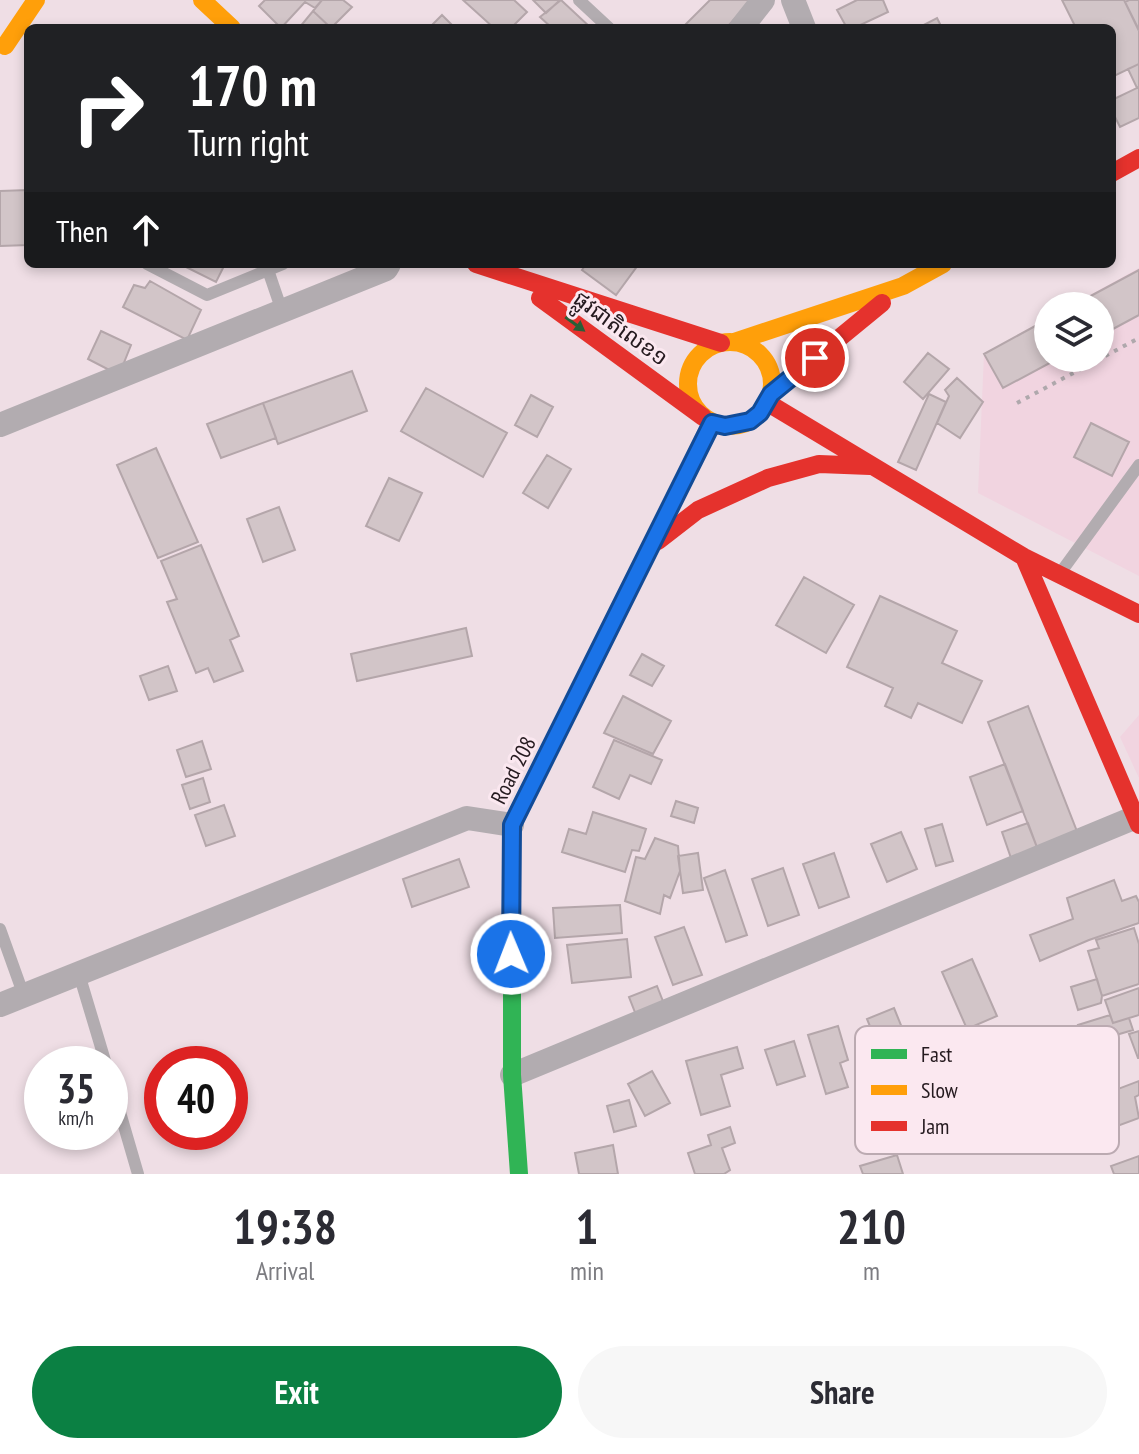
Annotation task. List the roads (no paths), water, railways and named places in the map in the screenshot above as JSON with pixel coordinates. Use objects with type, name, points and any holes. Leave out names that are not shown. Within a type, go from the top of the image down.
[{"type":"main road","points":[[24,53],[2,45],[36,0]]},
{"type":"main road","points":[[202,0],[228,24]]},
{"type":"main road","points":[[1116,171],[1139,158]]},
{"type":"main road","points":[[899,275],[769,398],[760,413],[738,425],[725,426],[708,420],[694,407],[688,395],[690,368],[708,348],[899,275],[927,268]]},
{"type":"main road","name":"ផ្លូវជាតិលេខ១","points":[[511,269],[727,342]]},
{"type":"main road","name":"ផ្លូវជាតិលេខ១","points":[[511,269],[708,420]]},
{"type":"main road","points":[[727,342],[756,351],[764,360],[772,382],[769,398]]},
{"type":"main road","points":[[769,398],[873,466],[1024,557],[1139,614]]},
{"type":"main road","name":"Road 208","points":[[519,1174],[512,1075],[512,825],[651,546],[708,420]]},
{"type":"main road","points":[[651,546],[698,510],[768,478],[819,464],[873,466]]},
{"type":"main road","points":[[1024,557],[1137,821]]},
{"type":"street","points":[[744,24],[763,0]]},
{"type":"street","points":[[793,0],[802,24]]},
{"type":"street","points":[[0,425],[387,268]]},
{"type":"street","points":[[0,1005],[467,818],[512,825]]},
{"type":"street","points":[[512,1075],[1137,821]]},
{"type":"lane","points":[[579,0],[605,24]]},
{"type":"lane","points":[[155,268],[207,295],[273,268]]},
{"type":"lane","points":[[268,270],[282,311]]},
{"type":"lane","points":[[1059,574],[1139,465]]},
{"type":"lane","points":[[0,929],[24,996]]},
{"type":"lane","points":[[79,974],[101,1046]]},
{"type":"lane","points":[[128,1140],[138,1174]]}]
